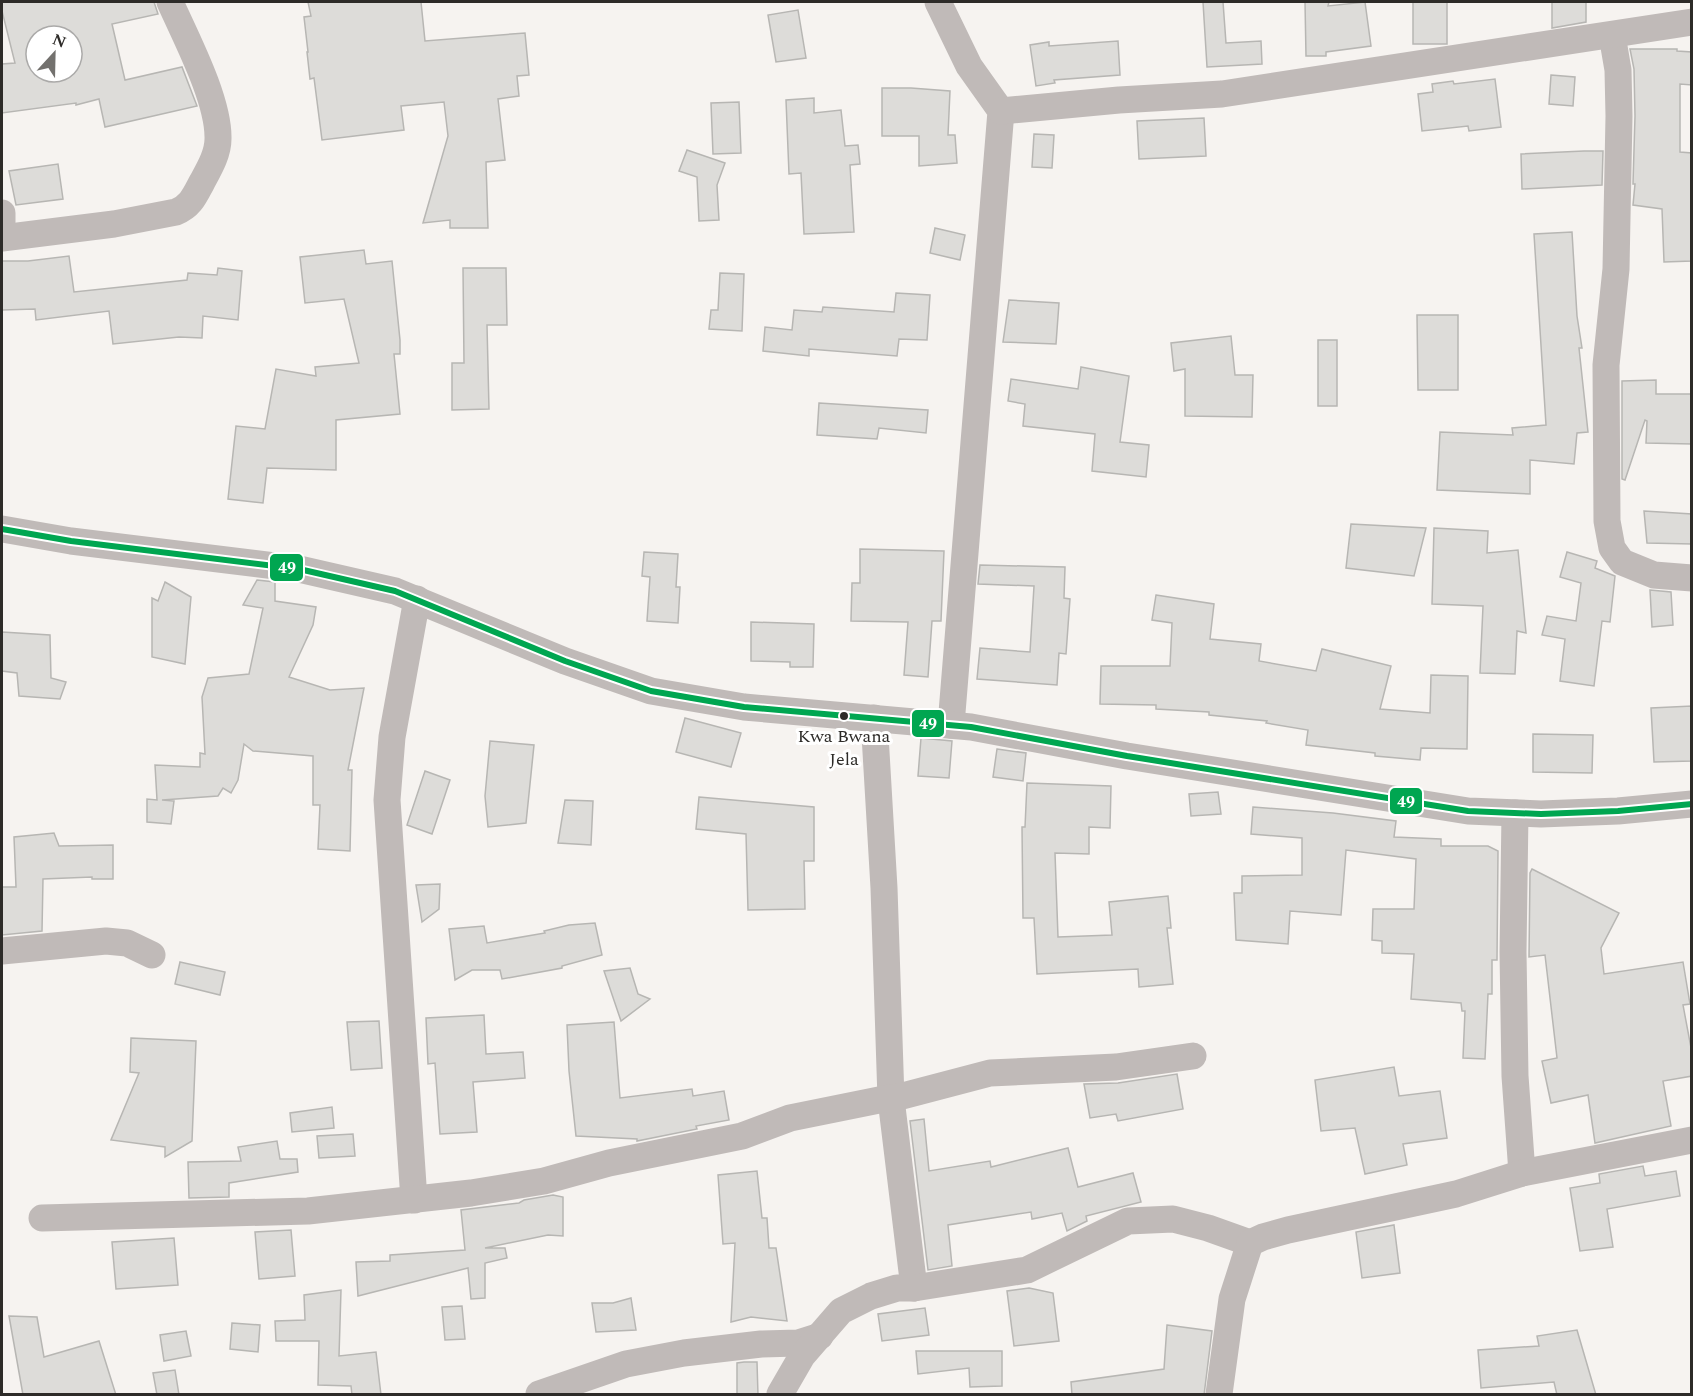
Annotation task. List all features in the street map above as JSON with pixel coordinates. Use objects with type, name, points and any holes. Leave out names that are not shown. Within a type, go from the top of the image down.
[{"type":"street","points":[[2,238],[114,224],[166,214],[185,208],[192,202],[213,161],[218,141],[217,123],[203,76],[170,2]]},
{"type":"street","points":[[939,2],[969,66],[1001,111],[951,725]]},
{"type":"street","points":[[1001,111],[1119,100],[1222,94],[1692,22]]},
{"type":"street","points":[[1612,35],[1618,70],[1619,116],[1616,269],[1606,365],[1606,521],[1611,548],[1622,562],[1654,575],[1692,578]]},
{"type":"street","points":[[2,213],[2,222]]},
{"type":"street","points":[[2,529],[71,541],[299,569],[395,591],[566,661],[651,691],[744,707],[951,725],[1468,811],[1541,814],[1618,811],[1692,804]]},
{"type":"street","points":[[414,1200],[387,800],[392,737],[417,599]]},
{"type":"street","points":[[874,718],[884,888],[891,1099],[914,1288]]},
{"type":"street","points":[[1515,813],[1513,952],[1515,1076],[1522,1173]]},
{"type":"street","points":[[2,951],[106,941],[127,943],[152,955]]},
{"type":"street","points":[[42,1218],[308,1211],[471,1193],[544,1181],[609,1163],[742,1136],[790,1118],[891,1099],[990,1073],[1116,1067],[1192,1056]]},
{"type":"street","points":[[780,1395],[802,1356],[841,1311],[871,1296],[897,1288],[914,1288],[1027,1269],[1128,1221],[1173,1219],[1208,1228],[1250,1243],[1288,1230],[1456,1194],[1522,1173],[1692,1140]]},
{"type":"street","points":[[1219,1395],[1232,1299],[1250,1243]]},
{"type":"street","points":[[539,1395],[626,1364],[684,1353],[761,1344],[798,1343],[820,1336]]},
{"type":"building","points":[[2,2],[154,2],[158,14],[112,24],[125,80],[182,67],[197,106],[105,127],[99,99],[76,105],[76,103],[2,113],[2,64],[15,63],[2,11]]},
{"type":"building","points":[[308,2],[421,2],[425,41],[525,33],[529,75],[517,76],[519,96],[498,99],[505,160],[486,162],[488,228],[450,228],[450,220],[423,223],[448,136],[444,102],[401,106],[404,130],[322,140],[314,78],[310,79],[307,52],[304,17],[311,16]]},
{"type":"building","points":[[1203,2],[1223,2],[1226,43],[1261,41],[1262,64],[1207,67]]},
{"type":"building","points":[[1305,2],[1329,2],[1328,6],[1365,2],[1371,46],[1326,52],[1326,56],[1306,56]]},
{"type":"building","points":[[1413,2],[1447,2],[1447,44],[1413,44]]},
{"type":"building","points":[[1552,2],[1586,2],[1586,22],[1552,28]]},
{"type":"building","points":[[798,10],[806,58],[776,62],[768,15]]},
{"type":"building","points":[[1118,41],[1120,75],[1054,80],[1055,83],[1036,86],[1030,45],[1049,42],[1049,46]]},
{"type":"building","points":[[1630,49],[1677,49],[1677,51],[1692,52],[1692,85],[1680,84],[1680,152],[1692,153],[1692,261],[1664,262],[1662,209],[1633,205],[1635,116],[1634,69]]},
{"type":"building","points":[[1551,75],[1575,77],[1573,106],[1549,104]]},
{"type":"building","points":[[1495,79],[1501,127],[1469,131],[1468,126],[1422,131],[1418,94],[1433,92],[1432,84]]},
{"type":"building","points":[[882,88],[950,91],[948,135],[955,135],[957,163],[919,166],[919,136],[882,136]]},
{"type":"building","points":[[814,98],[814,113],[841,110],[845,146],[858,145],[860,164],[850,165],[854,232],[804,234],[801,173],[789,174],[786,100]]},
{"type":"building","points":[[739,102],[741,153],[713,154],[711,103]]},
{"type":"building","points":[[1204,118],[1206,156],[1139,159],[1137,121]]},
{"type":"building","points":[[1034,134],[1054,135],[1052,168],[1032,167]]},
{"type":"building","points":[[687,150],[725,163],[717,185],[719,220],[699,221],[697,177],[679,171]]},
{"type":"building","points":[[1603,151],[1602,185],[1522,189],[1521,154]]},
{"type":"building","points":[[58,164],[63,199],[16,205],[9,171]]},
{"type":"building","points":[[935,228],[965,235],[960,260],[930,253]]},
{"type":"building","points":[[1572,232],[1577,316],[1582,348],[1579,348],[1588,432],[1577,433],[1574,464],[1530,460],[1530,494],[1437,490],[1440,432],[1513,435],[1512,428],[1546,425],[1534,234]]},
{"type":"building","points":[[364,250],[366,264],[392,261],[400,340],[400,354],[394,354],[400,414],[336,420],[336,470],[267,468],[263,503],[228,499],[236,426],[265,429],[276,369],[316,376],[315,367],[359,363],[344,299],[305,303],[300,257]]},
{"type":"building","points":[[69,256],[74,292],[187,280],[188,273],[217,275],[218,268],[242,271],[238,320],[203,316],[202,338],[179,337],[113,344],[109,311],[36,320],[35,309],[2,310],[2,261],[28,261]]},
{"type":"building","points":[[463,268],[506,268],[507,325],[487,325],[489,409],[452,410],[452,363],[464,363]]},
{"type":"building","points":[[720,273],[744,274],[742,331],[709,329],[711,310],[718,310]]},
{"type":"building","points":[[896,293],[930,295],[927,340],[899,339],[897,356],[809,349],[809,356],[763,351],[765,327],[792,330],[794,310],[822,312],[823,307],[894,312]]},
{"type":"building","points":[[1009,300],[1059,303],[1056,344],[1003,342]]},
{"type":"building","points":[[1417,315],[1458,315],[1458,390],[1418,390]]},
{"type":"building","points":[[1231,336],[1235,375],[1253,375],[1252,417],[1185,416],[1185,369],[1174,371],[1171,343]]},
{"type":"building","points":[[1318,340],[1337,340],[1337,406],[1318,406]]},
{"type":"building","points":[[1081,367],[1129,376],[1120,442],[1149,445],[1146,477],[1092,471],[1095,434],[1023,426],[1025,404],[1008,401],[1011,379],[1078,389]]},
{"type":"building","points":[[1656,380],[1656,394],[1692,394],[1692,444],[1646,443],[1647,421],[1645,420],[1625,480],[1622,479],[1622,381]]},
{"type":"building","points":[[819,403],[928,410],[926,433],[879,428],[877,439],[817,435]]},
{"type":"building","points":[[1644,511],[1692,514],[1692,544],[1647,543]]},
{"type":"building","points":[[1351,524],[1426,528],[1414,576],[1346,568]]},
{"type":"building","points":[[1434,528],[1488,531],[1487,553],[1518,550],[1526,633],[1517,631],[1515,674],[1480,673],[1483,606],[1432,604]]},
{"type":"building","points":[[860,549],[944,551],[941,621],[932,621],[928,677],[904,675],[908,622],[851,621],[852,583],[860,583]]},
{"type":"building","points":[[644,552],[678,554],[676,587],[680,587],[678,623],[647,621],[650,577],[642,576]]},
{"type":"building","points":[[1567,552],[1597,561],[1595,568],[1615,576],[1610,622],[1602,621],[1594,686],[1560,681],[1565,639],[1542,635],[1547,616],[1576,621],[1581,583],[1560,577]]},
{"type":"building","points":[[980,565],[1065,567],[1064,598],[1070,599],[1066,654],[1059,653],[1057,685],[977,679],[980,648],[1030,652],[1034,586],[978,584]]},
{"type":"building","points":[[257,580],[275,582],[275,601],[316,607],[313,625],[289,677],[330,690],[364,688],[348,770],[352,770],[350,851],[318,849],[320,805],[313,805],[313,756],[253,751],[244,744],[238,780],[231,793],[223,788],[218,796],[162,800],[174,801],[171,824],[147,822],[147,799],[157,800],[155,765],[200,767],[200,753],[205,754],[202,697],[208,678],[249,674],[263,608],[243,605]]},
{"type":"building","points":[[165,582],[191,597],[185,664],[152,657],[152,598],[158,601]]},
{"type":"building","points":[[1650,590],[1671,592],[1673,625],[1652,627]]},
{"type":"building","points":[[1156,595],[1214,604],[1210,639],[1261,644],[1259,661],[1316,671],[1322,649],[1391,666],[1380,709],[1430,713],[1431,675],[1468,676],[1467,749],[1421,748],[1420,760],[1375,756],[1375,753],[1306,745],[1308,730],[1266,723],[1267,721],[1209,715],[1209,712],[1156,709],[1156,705],[1100,704],[1101,666],[1170,666],[1172,623],[1152,620]]},
{"type":"building","points":[[751,622],[814,624],[813,667],[790,667],[790,662],[751,661]]},
{"type":"building","points":[[2,632],[50,635],[51,678],[66,682],[60,699],[19,696],[17,673],[2,671]]},
{"type":"building","points":[[1692,706],[1692,761],[1654,762],[1651,708]]},
{"type":"building","points":[[685,718],[741,733],[731,767],[676,752]]},
{"type":"building","points":[[1533,734],[1593,735],[1592,773],[1533,772]]},
{"type":"building","points":[[921,738],[952,741],[949,778],[918,776]]},
{"type":"building","points":[[490,741],[534,745],[526,823],[488,827],[485,796]]},
{"type":"building","points":[[997,749],[1026,753],[1023,781],[993,777]]},
{"type":"building","points":[[425,771],[450,780],[432,834],[407,825]]},
{"type":"building","points":[[1027,783],[1111,786],[1110,828],[1089,827],[1089,854],[1055,853],[1058,937],[1112,935],[1109,902],[1168,896],[1171,928],[1167,928],[1173,984],[1139,987],[1138,969],[1037,974],[1034,918],[1023,918],[1022,827],[1025,827]]},
{"type":"building","points":[[1218,792],[1221,814],[1191,816],[1189,794]]},
{"type":"building","points":[[699,797],[814,807],[814,861],[804,861],[805,909],[748,910],[746,834],[696,829]]},
{"type":"building","points":[[565,800],[593,801],[591,845],[558,843]]},
{"type":"building","points":[[1253,807],[1333,813],[1396,821],[1394,837],[1441,839],[1441,846],[1488,846],[1498,851],[1497,960],[1492,960],[1492,994],[1488,994],[1485,1059],[1463,1058],[1465,1011],[1462,1011],[1461,1003],[1411,999],[1414,954],[1382,953],[1382,941],[1372,940],[1373,909],[1414,909],[1416,859],[1346,850],[1341,915],[1290,911],[1288,944],[1236,940],[1234,893],[1242,893],[1242,876],[1302,875],[1302,838],[1251,834]]},
{"type":"building","points":[[54,833],[59,846],[113,845],[113,879],[92,879],[92,877],[43,879],[42,931],[2,935],[2,887],[16,887],[14,837]]},
{"type":"building","points":[[1532,869],[1619,913],[1601,948],[1604,974],[1683,962],[1690,1004],[1683,1005],[1692,1053],[1692,1076],[1663,1081],[1671,1126],[1595,1143],[1588,1095],[1551,1103],[1542,1061],[1557,1058],[1545,955],[1529,957],[1530,873]]},
{"type":"building","points":[[440,884],[439,909],[422,922],[416,885]]},
{"type":"building","points":[[595,923],[602,955],[562,966],[562,968],[502,979],[500,970],[472,970],[455,980],[449,929],[484,926],[487,943],[545,933],[544,931],[569,925]]},
{"type":"building","points":[[180,962],[225,972],[220,995],[175,984]]},
{"type":"building","points":[[630,968],[638,994],[650,999],[621,1021],[604,971]]},
{"type":"building","points":[[484,1015],[486,1054],[523,1052],[525,1078],[473,1082],[477,1132],[440,1134],[435,1063],[428,1064],[426,1018]]},
{"type":"building","points":[[379,1021],[382,1068],[351,1070],[347,1022]]},
{"type":"building","points":[[614,1022],[620,1098],[692,1089],[693,1096],[724,1091],[729,1120],[637,1141],[637,1139],[576,1136],[567,1025]]},
{"type":"building","points":[[131,1038],[196,1041],[192,1141],[165,1157],[165,1147],[111,1140],[139,1073],[130,1072]]},
{"type":"building","points":[[1394,1067],[1399,1096],[1440,1091],[1447,1138],[1403,1144],[1407,1165],[1365,1174],[1355,1128],[1321,1131],[1315,1080]]},
{"type":"building","points":[[1177,1074],[1183,1109],[1118,1121],[1116,1114],[1090,1118],[1084,1084],[1118,1083]]},
{"type":"building","points":[[332,1107],[334,1128],[292,1132],[290,1113]]},
{"type":"building","points":[[924,1119],[929,1171],[990,1161],[991,1167],[1068,1148],[1078,1187],[1133,1173],[1141,1202],[1086,1216],[1087,1221],[1067,1231],[1062,1213],[1032,1219],[1031,1212],[948,1225],[952,1266],[928,1270],[910,1121]]},
{"type":"building","points":[[353,1134],[355,1156],[319,1158],[317,1136]]},
{"type":"building","points":[[277,1141],[280,1159],[297,1159],[298,1172],[229,1183],[229,1197],[189,1198],[188,1162],[241,1161],[238,1147]]},
{"type":"building","points":[[1643,1166],[1645,1176],[1676,1171],[1680,1196],[1607,1209],[1613,1247],[1580,1251],[1570,1188],[1600,1183],[1599,1174]]},
{"type":"building","points":[[757,1171],[762,1218],[767,1218],[769,1248],[776,1248],[787,1321],[751,1317],[731,1322],[735,1243],[723,1244],[718,1175]]},
{"type":"building","points":[[553,1195],[563,1197],[563,1236],[548,1235],[485,1248],[505,1248],[507,1258],[485,1263],[485,1298],[471,1299],[468,1268],[358,1296],[356,1262],[390,1261],[390,1255],[465,1250],[461,1210],[519,1203]]},
{"type":"building","points":[[1394,1225],[1400,1273],[1362,1278],[1356,1232]]},
{"type":"building","points":[[291,1230],[295,1276],[259,1279],[255,1232]]},
{"type":"building","points":[[174,1238],[178,1285],[116,1289],[112,1242]]},
{"type":"building","points":[[1029,1288],[1053,1293],[1059,1341],[1014,1346],[1007,1291]]},
{"type":"building","points":[[341,1290],[339,1356],[376,1352],[381,1395],[352,1395],[351,1386],[318,1385],[319,1341],[276,1341],[275,1321],[305,1320],[304,1295]]},
{"type":"building","points":[[631,1298],[636,1330],[596,1332],[592,1303],[613,1303]]},
{"type":"building","points":[[462,1306],[465,1339],[445,1340],[442,1307]]},
{"type":"building","points":[[925,1308],[929,1335],[882,1341],[878,1314]]},
{"type":"building","points":[[9,1316],[37,1317],[44,1357],[99,1341],[116,1395],[23,1395]]},
{"type":"building","points":[[232,1323],[260,1325],[258,1352],[230,1349]]},
{"type":"building","points":[[1167,1325],[1212,1331],[1204,1395],[1072,1395],[1071,1382],[1164,1369]]},
{"type":"building","points":[[1577,1330],[1596,1395],[1557,1395],[1554,1382],[1481,1388],[1478,1350],[1539,1346],[1537,1336]]},
{"type":"building","points":[[186,1331],[191,1356],[164,1361],[160,1335]]},
{"type":"building","points":[[916,1351],[1002,1351],[1002,1386],[970,1387],[969,1368],[918,1374]]},
{"type":"building","points":[[757,1362],[758,1395],[737,1395],[737,1363]]},
{"type":"building","points":[[175,1370],[179,1395],[157,1395],[153,1373]]},
{"type":"transit line","name":"49","points":[[2,529],[71,541],[299,569],[395,591],[565,661],[651,691],[744,707],[971,727],[1127,756],[1468,811],[1541,814],[1618,811],[1692,804]]},
{"type":"place","name":"Kwa Bwana Jela","points":[[844,716]]}]
